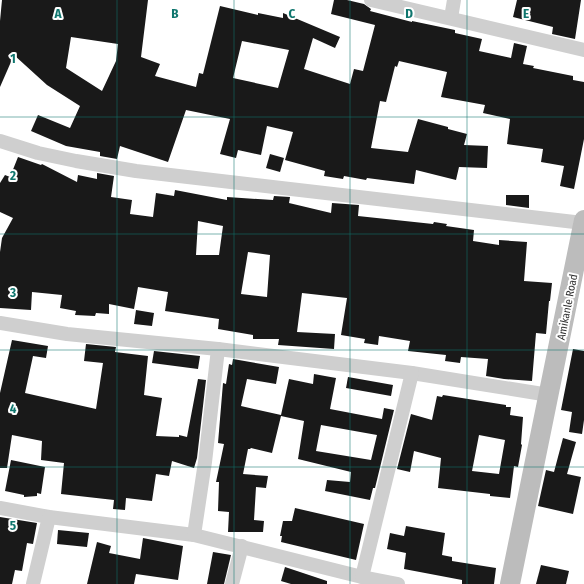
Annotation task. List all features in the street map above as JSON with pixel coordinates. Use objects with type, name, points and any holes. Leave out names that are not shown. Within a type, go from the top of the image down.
[{"type":"street","points":[[371,0],[584,50]]},
{"type":"street","points":[[451,18],[454,0]]},
{"type":"street","points":[[0,141],[76,161],[136,171],[584,222]]},
{"type":"street","name":"Amikanle Road","points":[[510,584],[584,222]]},
{"type":"street","points":[[0,323],[67,334],[218,349],[412,373],[549,395]]},
{"type":"street","points":[[194,535],[205,462],[218,349]]},
{"type":"street","points":[[362,577],[412,373]]},
{"type":"street","points":[[0,508],[194,535],[362,577],[398,584]]},
{"type":"street","points":[[33,584],[50,516]]},
{"type":"street","points":[[232,584],[242,546]]},
{"type":"building","points":[[2,0],[148,0],[141,57],[160,64],[155,76],[196,87],[199,73],[203,74],[220,6],[258,15],[258,13],[283,18],[283,13],[340,37],[335,48],[313,38],[304,69],[350,84],[354,69],[363,71],[375,25],[331,14],[334,0],[347,0],[364,4],[371,9],[370,11],[412,22],[455,30],[455,33],[482,39],[479,51],[511,58],[514,43],[527,46],[523,64],[534,66],[533,68],[573,76],[573,80],[584,82],[584,139],[574,189],[560,186],[564,166],[541,162],[543,149],[507,144],[510,119],[483,113],[485,105],[441,97],[447,72],[399,61],[397,67],[395,66],[386,102],[380,101],[371,148],[408,152],[418,119],[467,134],[464,145],[488,146],[487,168],[459,167],[456,180],[416,170],[414,184],[367,178],[366,180],[344,176],[343,179],[324,176],[325,171],[285,160],[293,132],[267,126],[261,155],[238,150],[236,158],[220,154],[230,119],[186,110],[168,162],[120,146],[117,159],[100,156],[100,152],[66,146],[31,131],[38,115],[70,128],[80,106],[47,85],[14,55],[0,87],[0,21]],"holes":[[[71,37],[118,44],[116,61],[102,91],[66,68]],[[242,41],[289,50],[278,88],[233,78]]]},
{"type":"building","points":[[517,0],[581,0],[575,39],[552,34],[553,27],[513,17]]},
{"type":"building","points":[[270,154],[284,158],[280,172],[266,168]]},
{"type":"building","points":[[18,157],[41,165],[42,164],[77,182],[78,175],[97,179],[97,173],[114,176],[111,197],[132,200],[130,214],[153,217],[156,193],[174,196],[175,190],[227,200],[227,197],[273,200],[274,196],[290,197],[289,203],[331,213],[332,203],[359,205],[358,216],[433,224],[434,222],[447,224],[446,226],[474,230],[473,241],[499,245],[499,240],[527,242],[524,281],[552,283],[546,334],[536,333],[532,381],[486,376],[488,359],[461,357],[460,363],[445,361],[446,355],[408,351],[410,341],[379,336],[378,345],[364,343],[365,339],[341,335],[347,298],[302,293],[297,332],[335,334],[334,349],[278,345],[279,339],[253,339],[253,335],[218,329],[219,319],[165,311],[168,292],[138,287],[134,309],[109,304],[109,314],[96,313],[95,316],[75,315],[76,311],[60,308],[62,295],[32,292],[31,310],[0,308],[0,252],[2,238],[13,218],[0,212],[0,183],[5,175],[10,177]],"holes":[[[198,221],[223,226],[219,255],[196,255]],[[248,252],[270,255],[267,297],[241,294]]]},
{"type":"building","points":[[506,195],[529,195],[529,208],[506,205]]},
{"type":"building","points":[[136,310],[154,313],[152,326],[134,324]]},
{"type":"building","points":[[12,340],[48,346],[46,358],[33,356],[25,393],[96,409],[103,363],[84,361],[86,344],[116,347],[115,352],[148,356],[144,395],[162,398],[156,436],[179,437],[179,435],[187,437],[198,379],[206,380],[197,458],[194,468],[172,461],[169,476],[156,474],[152,501],[126,498],[125,510],[113,509],[114,500],[61,494],[64,463],[41,460],[42,441],[12,435],[7,468],[0,468],[0,393]]},
{"type":"building","points":[[573,349],[584,351],[584,420],[582,434],[569,432],[572,412],[561,410]]},
{"type":"building","points":[[154,351],[200,356],[198,369],[152,363]]},
{"type":"building","points":[[233,359],[279,367],[276,384],[247,379],[241,406],[281,415],[289,379],[313,384],[314,374],[336,378],[330,409],[382,419],[384,408],[394,410],[375,488],[373,488],[370,500],[325,491],[327,480],[350,482],[351,472],[298,459],[304,421],[281,416],[272,453],[251,448],[248,449],[243,474],[268,476],[266,488],[256,487],[254,520],[264,521],[263,532],[228,532],[229,512],[218,511],[219,482],[216,482],[224,444],[218,443],[223,383],[226,384],[229,364],[232,365]],"holes":[[[321,425],[377,435],[371,460],[316,451]]]},
{"type":"building","points":[[348,377],[393,385],[391,396],[346,388]]},
{"type":"building","points":[[443,395],[506,405],[506,407],[511,407],[510,415],[523,417],[522,445],[518,467],[514,466],[510,498],[490,496],[490,494],[438,488],[441,458],[414,451],[410,472],[397,469],[411,414],[432,420],[437,396],[442,397]],"holes":[[[479,435],[505,440],[499,474],[472,471]]]},
{"type":"building","points":[[563,438],[576,442],[567,474],[581,477],[573,514],[538,506],[546,470],[554,472]]},
{"type":"building","points":[[11,460],[45,467],[41,494],[37,493],[37,496],[24,497],[24,495],[5,491]]},
{"type":"building","points":[[295,508],[364,524],[356,560],[281,542],[282,536],[280,536],[283,521],[292,521]]},
{"type":"building","points":[[0,517],[37,523],[33,544],[27,543],[22,571],[15,570],[12,584],[0,584]]},
{"type":"building","points":[[406,526],[445,533],[442,555],[452,557],[452,561],[496,568],[494,584],[462,584],[462,580],[404,569],[406,553],[387,549],[390,533],[404,536]]},
{"type":"building","points":[[58,530],[89,533],[87,547],[57,544]]},
{"type":"building","points":[[143,538],[183,546],[178,580],[136,574],[134,584],[87,584],[97,542],[111,546],[109,553],[140,559]]},
{"type":"building","points":[[213,552],[231,555],[224,584],[207,584]]},
{"type":"building","points":[[541,565],[569,571],[566,584],[536,584]]},
{"type":"building","points":[[285,567],[327,581],[327,584],[291,584],[281,581]]}]
